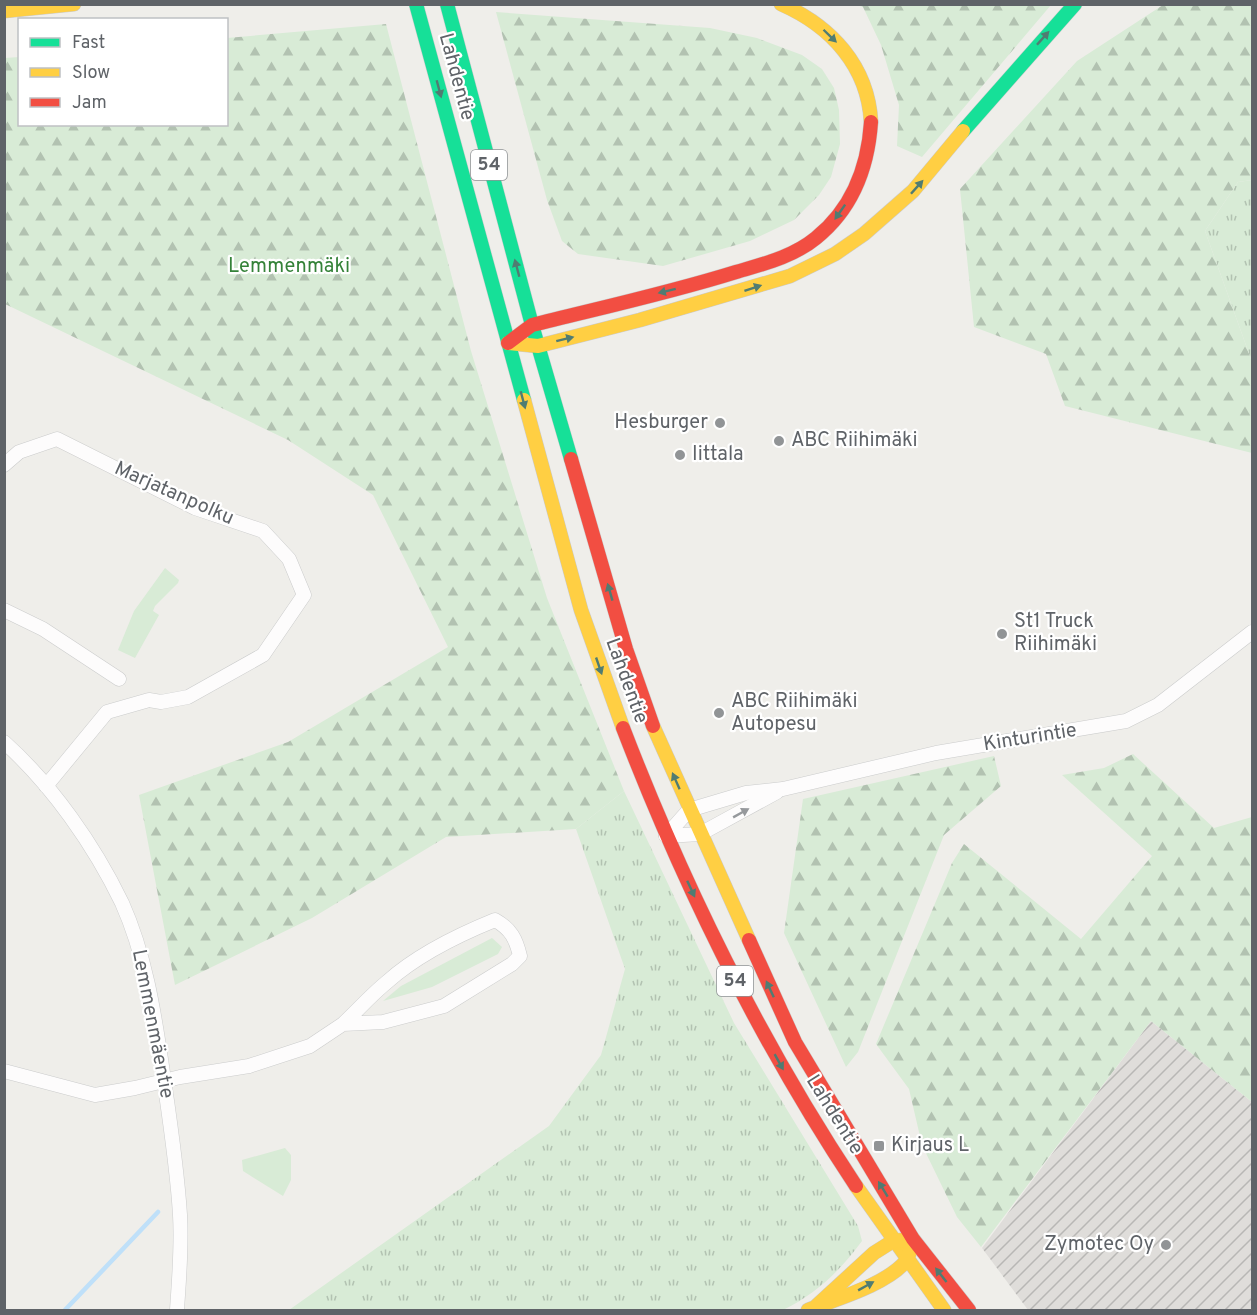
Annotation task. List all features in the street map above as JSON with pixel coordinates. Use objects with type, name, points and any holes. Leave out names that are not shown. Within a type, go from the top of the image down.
[{"type":"main road","points":[[4,11],[74,4]]},
{"type":"main road","name":"Lahdentie","points":[[416,4],[590,640],[666,836],[717,948],[807,1112],[906,1261],[944,1311]]},
{"type":"main road","name":"Lahdentie","points":[[447,4],[532,325]]},
{"type":"main road","points":[[508,343],[532,325],[710,281],[777,259],[813,241],[833,222],[848,200],[866,162],[870,139],[869,101],[854,63],[835,40],[815,22],[781,4]]},
{"type":"main road","points":[[508,343],[538,346],[736,293],[790,276],[835,254],[864,234],[913,191],[1007,78],[1076,4]]},
{"type":"main road","name":"54","points":[[532,325],[538,346]]},
{"type":"main road","name":"Lahdentie","points":[[538,346],[626,649],[659,742],[689,810],[795,1042],[913,1239],[969,1311]]},
{"type":"main road","points":[[913,1239],[906,1261],[855,1292],[811,1310],[874,1253],[893,1241],[913,1239]]},
{"type":"street","name":"Marjatanpolku","points":[[4,465],[20,452],[57,439],[213,516],[263,531],[289,559],[304,595],[263,654],[188,698],[161,702],[149,700],[108,712],[46,786]]},
{"type":"street","points":[[4,610],[43,629],[119,679]]},
{"type":"street","name":"Kinturintie","points":[[689,810],[746,793],[783,789],[936,753],[1126,721],[1158,705],[1252,632]]},
{"type":"street","name":"Lemmenmäentie","points":[[4,742],[46,786],[95,856],[122,903],[136,942],[148,984],[164,1080],[180,1215],[177,1311]]},
{"type":"street","name":"Kinturintie","points":[[666,836],[700,834],[783,789]]},
{"type":"street","points":[[666,836],[689,810]]},
{"type":"street","points":[[4,1071],[95,1095],[164,1080],[249,1066],[310,1046],[343,1024],[386,982],[407,966],[469,930],[495,920],[508,928],[517,944],[520,956],[512,964],[444,1006],[382,1022],[343,1024]]},
{"type":"shaded area","points":[[1151,1021],[1252,1102],[1252,1310],[1028,1310],[982,1248]]},
{"type":"green space","points":[[857,5],[1051,5],[922,157],[897,146],[899,105],[881,45],[863,7]]},
{"type":"green space","points":[[1163,5],[1252,5],[1252,180],[1238,182],[1205,231],[1252,362],[1252,453],[1065,406],[1046,354],[974,327],[960,189],[1077,61]]},
{"type":"green space","points":[[496,12],[710,28],[757,38],[802,55],[822,69],[834,88],[839,110],[840,144],[831,177],[819,195],[794,220],[750,241],[663,266],[578,254],[562,241],[547,200]]},
{"type":"green space","name":"Lemmenmäki","points":[[386,24],[471,351],[547,598],[624,791],[576,829],[446,837],[312,918],[175,985],[139,795],[288,742],[448,647],[373,495],[288,440],[5,304],[5,58],[18,57],[18,126],[228,126],[228,38]]},
{"type":"green space","points":[[1252,180],[1252,362],[1205,231],[1238,182]]},
{"type":"green space","points":[[165,568],[179,580],[178,583],[155,606],[153,611],[159,615],[135,658],[118,650],[134,611]]},
{"type":"green space","points":[[1133,754],[1214,828],[1252,817],[1252,1102],[1151,1021],[981,1247],[957,1217],[922,1145],[909,1089],[876,1044],[952,863],[964,844],[1081,939],[1152,856],[1062,775],[1104,768]]},
{"type":"green space","points":[[994,756],[1001,786],[944,835],[858,1052],[846,1067],[784,933],[803,799]]},
{"type":"green space","points":[[624,791],[734,1023],[858,1226],[862,1241],[827,1281],[806,1297],[783,1310],[289,1310],[549,1126],[601,1055],[625,969],[576,829]]},
{"type":"green space","points":[[492,938],[502,947],[498,954],[432,987],[383,1001],[401,986]]},
{"type":"green space","points":[[285,1148],[291,1155],[291,1180],[283,1196],[243,1171],[242,1160]]},
{"type":"waterway","points":[[65,1310],[158,1212]]},
{"type":"traffic: fast","points":[[416,4],[524,400]]},
{"type":"traffic: fast","points":[[447,4],[532,325],[571,459]]},
{"type":"traffic: fast","points":[[963,131],[1075,4]]},
{"type":"traffic: slow","points":[[4,11],[74,4]]},
{"type":"traffic: slow","points":[[781,4],[816,24],[844,50],[863,83],[871,122]]},
{"type":"traffic: slow","points":[[508,343],[538,346],[640,320],[790,276],[835,254],[864,234],[913,191],[963,131]]},
{"type":"traffic: slow","points":[[524,400],[581,610],[623,728]]},
{"type":"traffic: slow","points":[[653,726],[749,940]]},
{"type":"traffic: slow","points":[[856,1186],[944,1310]]},
{"type":"traffic: slow","points":[[808,1310],[819,1306],[846,1296],[874,1284],[897,1270],[906,1261],[913,1239],[893,1241],[874,1253],[813,1309]]},
{"type":"traffic: jam","points":[[508,343],[532,325],[711,280],[778,259],[807,245],[829,227],[856,186],[866,155],[871,122]]},
{"type":"traffic: jam","points":[[571,459],[626,649],[653,726]]},
{"type":"traffic: jam","points":[[623,728],[672,847],[727,964],[788,1077],[856,1186]]},
{"type":"traffic: jam","points":[[749,940],[795,1042],[913,1239],[969,1310]]},
{"type":"place","name":"Hesburger","points":[[720,423]]},
{"type":"place","name":"ABC Riihimäki","points":[[779,441]]},
{"type":"place","name":"Iittala","points":[[680,455]]},
{"type":"place","name":"St1 Truck Riihimäki","points":[[1002,634]]},
{"type":"place","name":"ABC Riihimäki Autopesu","points":[[719,713]]},
{"type":"place","name":"Kirjaus L","points":[[879,1146]]},
{"type":"place","name":"Zymotec Oy","points":[[1166,1245]]}]
